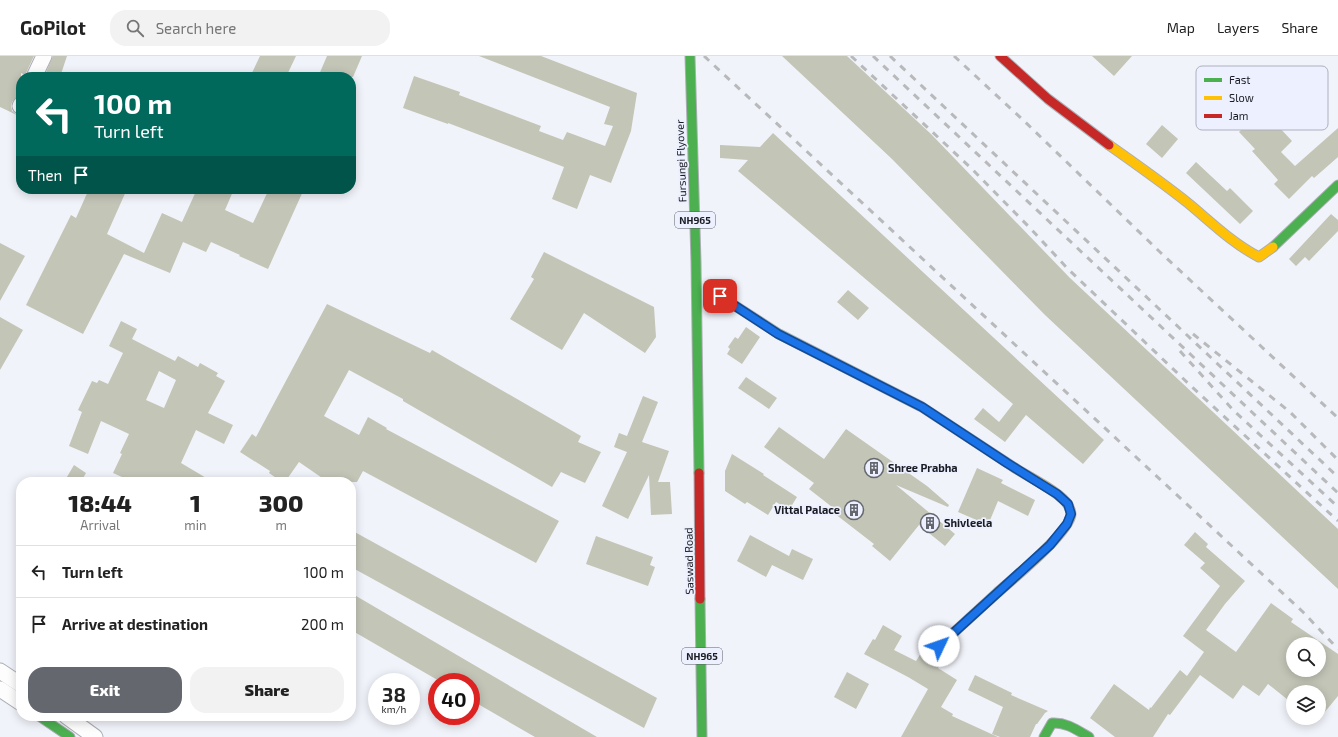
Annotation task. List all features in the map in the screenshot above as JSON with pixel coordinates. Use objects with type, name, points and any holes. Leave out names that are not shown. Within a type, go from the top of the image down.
[{"type":"main road","name":"Fursungi Flyover","points":[[690,56],[698,385]]},
{"type":"main road","points":[[1000,56],[1030,84],[1077,122],[1179,196],[1234,242],[1248,252],[1259,257],[1271,249],[1338,185]]},
{"type":"main road","points":[[720,296],[778,334],[922,407],[1057,494],[1068,504],[1071,514],[1067,524],[1050,545],[939,646]]},
{"type":"main road","name":"Saswad Road","points":[[698,385],[702,737]]},
{"type":"main road","points":[[46,721],[70,737]]},
{"type":"main road","points":[[1044,737],[1052,724],[1060,722],[1089,737]]},
{"type":"street","points":[[36,72],[44,56]]},
{"type":"street","points":[[0,671],[16,682]]},
{"type":"street","points":[[0,689],[16,700]]},
{"type":"street","points":[[73,721],[95,737]]},
{"type":"building","points":[[0,56],[34,56],[26,72],[16,72],[16,97],[11,106],[12,111],[16,115],[0,107]]},
{"type":"building","points":[[53,56],[67,56],[62,72],[46,72]]},
{"type":"building","points":[[260,56],[296,56],[288,72],[252,72]]},
{"type":"building","points":[[327,56],[362,56],[355,72],[320,72]]},
{"type":"building","points":[[479,56],[541,56],[637,93],[631,131],[611,183],[590,175],[577,209],[552,199],[564,167],[448,123],[403,108],[414,76],[460,92],[459,95],[541,126],[539,131],[563,140],[567,132],[605,146],[613,126],[604,124],[610,107]]},
{"type":"building","points":[[782,56],[847,56],[931,134],[1070,278],[1338,529],[1338,589],[1045,315],[892,159]]},
{"type":"building","points":[[1092,56],[1132,56],[1114,76]]},
{"type":"building","points":[[1162,125],[1178,139],[1162,158],[1146,144]]},
{"type":"building","points":[[1338,128],[1338,157],[1314,178],[1312,176],[1289,199],[1274,184],[1278,180],[1252,151],[1255,149],[1239,132],[1241,130],[1282,130],[1292,141],[1281,152],[1295,166]]},
{"type":"building","points":[[773,133],[1104,440],[1083,464],[1026,415],[1005,442],[974,419],[983,408],[999,422],[1013,404],[738,171],[748,160],[720,158],[720,145],[760,147]]},
{"type":"building","points":[[1196,162],[1227,191],[1230,188],[1253,211],[1240,224],[1186,173]]},
{"type":"building","points":[[87,194],[125,194],[107,234],[144,253],[162,213],[182,222],[195,194],[232,194],[225,210],[253,223],[267,194],[302,194],[268,269],[211,242],[206,252],[183,242],[170,273],[124,254],[83,334],[26,305],[71,215],[76,218]]},
{"type":"building","points":[[1331,214],[1338,220],[1338,231],[1309,261],[1305,257],[1296,266],[1289,259]]},
{"type":"building","points":[[0,243],[25,256],[0,301]]},
{"type":"building","points":[[544,252],[654,307],[656,337],[645,353],[584,313],[562,350],[510,319],[534,279],[531,277]]},
{"type":"building","points":[[848,290],[869,308],[858,320],[837,302]]},
{"type":"building","points":[[327,304],[430,353],[432,350],[581,436],[578,442],[601,452],[585,483],[561,472],[552,487],[403,401],[403,399],[349,370],[324,416],[359,435],[368,417],[387,428],[386,429],[559,521],[536,563],[363,471],[356,482],[356,477],[321,477],[299,462],[288,477],[275,477],[269,473],[270,471],[240,452],[252,434],[256,437]]},
{"type":"building","points":[[0,317],[23,330],[0,370]]},
{"type":"building","points":[[121,321],[137,329],[132,339],[175,361],[178,356],[198,367],[200,363],[218,373],[216,376],[225,381],[208,413],[233,425],[224,444],[196,430],[181,463],[205,477],[122,477],[113,473],[129,434],[101,421],[88,454],[69,446],[82,412],[78,410],[92,381],[97,383],[99,380],[108,384],[123,353],[109,346]],"holes":[[[159,371],[176,380],[164,408],[146,400]]]},
{"type":"building","points":[[746,327],[760,337],[742,364],[727,354],[730,349],[728,347],[735,337],[738,339]]},
{"type":"building","points":[[746,377],[777,398],[769,409],[738,388]]},
{"type":"building","points":[[643,396],[658,402],[642,442],[669,451],[658,482],[670,482],[672,514],[651,515],[649,475],[628,519],[602,506],[627,452],[614,447],[619,433],[627,436]]},
{"type":"building","points":[[779,427],[824,459],[846,429],[927,486],[949,505],[948,507],[896,485],[955,534],[945,546],[919,525],[890,561],[872,546],[874,544],[830,510],[832,507],[809,489],[814,483],[764,447]]},
{"type":"building","points":[[732,454],[797,497],[789,510],[776,502],[768,515],[747,502],[745,504],[725,491],[725,471]]},
{"type":"building","points":[[74,465],[86,473],[84,477],[67,477]]},
{"type":"building","points":[[977,468],[1003,480],[1001,483],[1035,500],[1028,516],[998,501],[988,525],[958,512]]},
{"type":"building","points":[[1195,532],[1208,544],[1206,547],[1245,581],[1225,604],[1206,630],[1236,652],[1271,603],[1293,619],[1291,622],[1313,637],[1286,637],[1286,677],[1326,677],[1326,646],[1338,654],[1338,696],[1326,711],[1326,685],[1286,685],[1286,698],[1268,684],[1259,696],[1243,685],[1233,699],[1200,675],[1170,715],[1168,714],[1153,737],[1115,737],[1090,718],[1114,684],[1149,710],[1180,670],[1187,676],[1204,652],[1183,636],[1220,586],[1200,568],[1205,563],[1184,545]]},
{"type":"building","points":[[356,533],[657,698],[644,728],[356,570]]},
{"type":"building","points":[[750,535],[789,556],[792,549],[813,559],[803,580],[772,565],[766,577],[737,561]]},
{"type":"building","points":[[596,536],[653,557],[650,565],[655,567],[648,586],[586,564]]},
{"type":"building","points":[[356,596],[597,737],[535,737],[480,705],[480,673],[428,673],[428,674],[356,633]]},
{"type":"building","points":[[883,625],[902,636],[894,650],[916,661],[923,650],[941,662],[938,668],[957,680],[941,707],[953,714],[952,716],[998,737],[901,737],[928,689],[864,654],[873,639],[875,640]]},
{"type":"building","points":[[847,672],[869,684],[856,709],[834,697]]},
{"type":"building","points":[[975,675],[1012,693],[1011,695],[1048,711],[1036,724],[1030,737],[1000,737],[992,734],[1003,707],[968,690]]},
{"type":"railway","points":[[704,56],[1303,612],[1338,649]]},
{"type":"railway","points":[[851,56],[972,169],[1068,269],[1192,387],[1338,521]]},
{"type":"railway","points":[[873,56],[1338,493]]},
{"type":"railway","points":[[890,56],[1338,477]]},
{"type":"railway","points":[[954,56],[1021,118],[1161,253],[1338,418]]},
{"type":"railway","points":[[1193,334],[1290,412],[1338,460]]},
{"type":"railway","points":[[1180,351],[1233,410],[1338,507]]},
{"type":"traffic: fast","points":[[690,56],[696,262],[699,473]]},
{"type":"traffic: fast","points":[[1273,247],[1338,185]]},
{"type":"traffic: fast","points":[[720,296],[779,334],[922,407],[1015,468]]},
{"type":"traffic: fast","points":[[939,646],[998,592]]},
{"type":"traffic: fast","points":[[700,599],[702,737]]},
{"type":"traffic: fast","points":[[46,721],[70,737]]},
{"type":"traffic: fast","points":[[1044,737],[1052,723],[1067,725],[1089,737]]},
{"type":"traffic: slow","points":[[1109,145],[1169,188],[1213,225],[1249,251],[1259,257],[1273,247]]},
{"type":"traffic: slow","points":[[998,592],[1052,543],[1062,532],[1071,514],[1068,506],[1059,495],[1015,468]]},
{"type":"traffic: jam","points":[[1000,56],[1048,99],[1109,145]]},
{"type":"traffic: jam","points":[[699,473],[700,599]]},
{"type":"place","name":"Shree Prabha","points":[[874,468]]},
{"type":"place","name":"Vittal Palace","points":[[854,510]]},
{"type":"place","name":"Shivleela","points":[[930,523]]},
{"type":"route","points":[[720,296],[778,334],[922,407],[1057,494],[1068,504],[1071,514],[1067,524],[1050,545],[939,646]]}]
